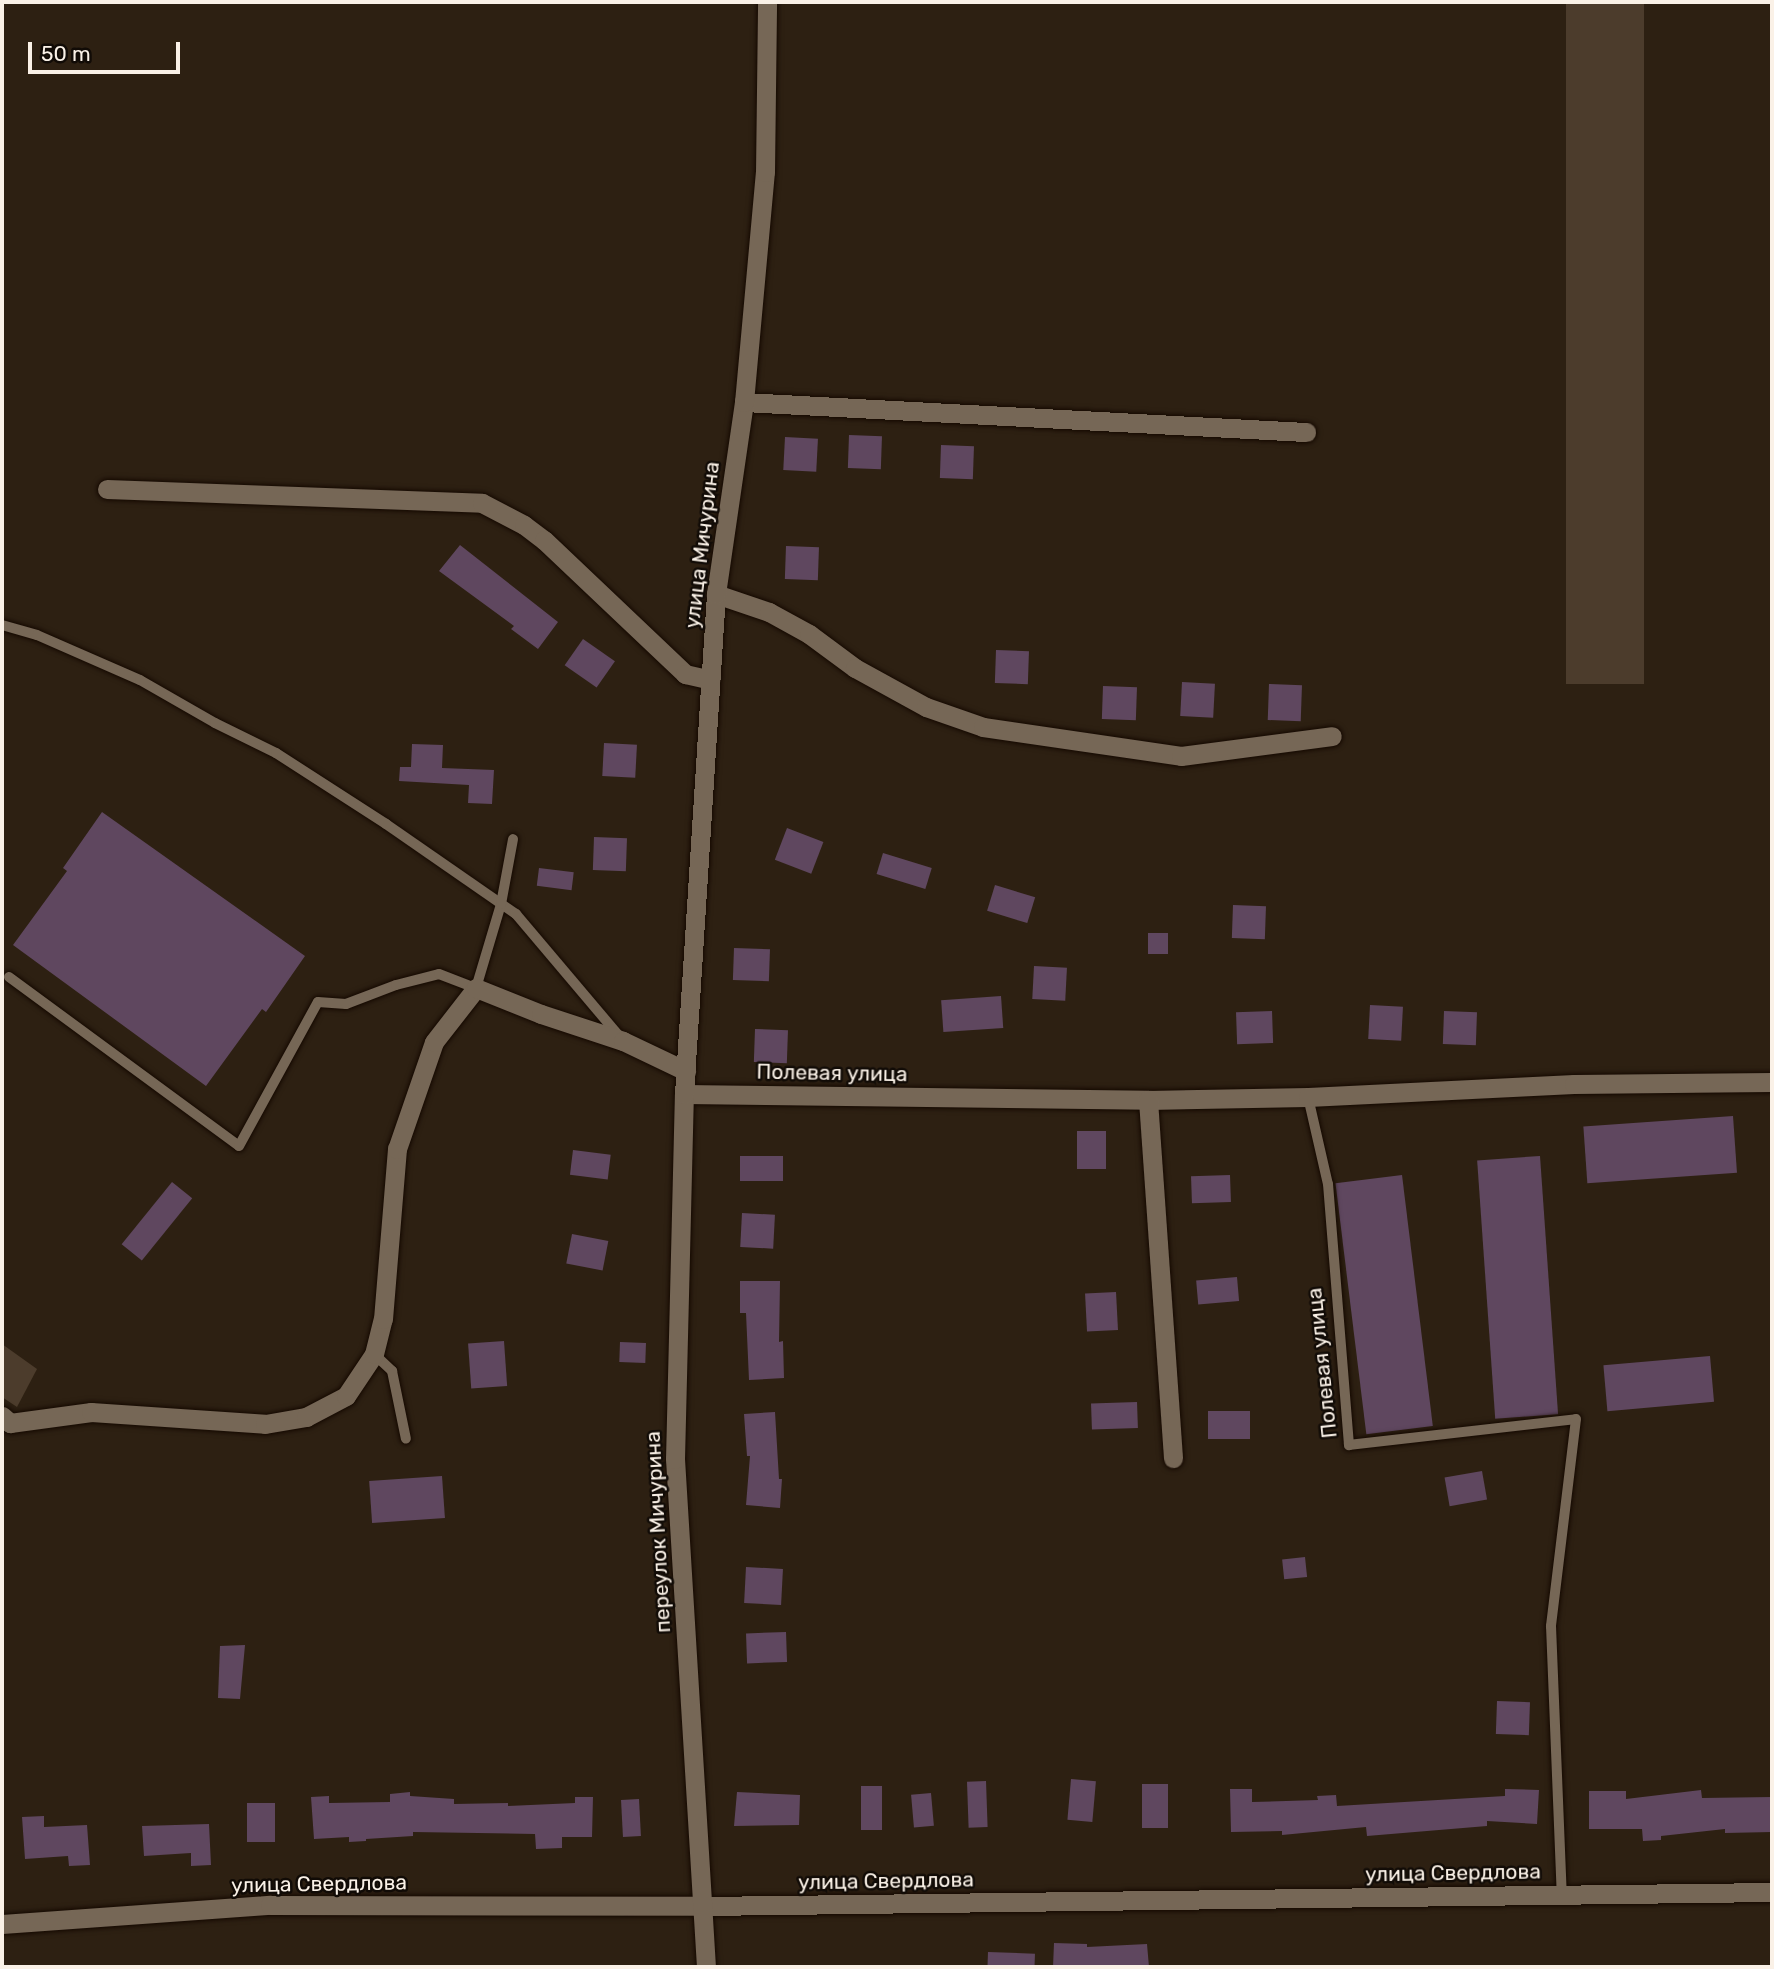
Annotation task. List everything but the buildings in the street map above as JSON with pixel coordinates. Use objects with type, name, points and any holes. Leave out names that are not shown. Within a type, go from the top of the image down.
[{"type":"street","name":"улица Мичурина","points":[[684,1094],[716,594],[744,402],[765,172],[767,2]]},
{"type":"street","points":[[744,402],[1306,432]]},
{"type":"street","points":[[107,489],[482,503],[524,525],[544,540],[685,674],[710,680]]},
{"type":"street","points":[[716,594],[769,612],[808,634],[855,668],[914,700],[983,727],[1181,756],[1332,736]]},
{"type":"street","points":[[4,1424],[91,1412],[265,1424],[306,1417],[345,1396],[374,1354],[383,1319],[397,1149],[434,1042],[476,988],[541,1014],[623,1041],[686,1071]]},
{"type":"street","name":"Полевая улица","points":[[684,1094],[1148,1100],[1308,1097],[1574,1084],[1772,1082]]},
{"type":"street","name":"переулок Мичурина","points":[[684,1094],[675,1459],[706,1967]]},
{"type":"street","points":[[1148,1100],[1173,1458]]},
{"type":"street","name":"улица Свердлова","points":[[2,1924],[270,1905],[703,1906],[1772,1892]]},
{"type":"lane","points":[[2,625],[37,635],[140,680],[215,723],[276,753],[516,914],[623,1041]]},
{"type":"lane","points":[[9,977],[239,1146],[318,1002],[346,1004],[396,985],[439,974],[476,988],[501,904],[513,839]]},
{"type":"lane","name":"Полевая улица","points":[[1308,1097],[1328,1184],[1349,1445],[1576,1419],[1551,1626],[1562,1895]]},
{"type":"lane","points":[[374,1354],[393,1371],[406,1440]]},
{"type":"shaded area","points":[[1566,2],[1644,2],[1644,684],[1566,684]]},
{"type":"shaded area","points":[[2,1344],[37,1369],[17,1407],[2,1397]]}]
